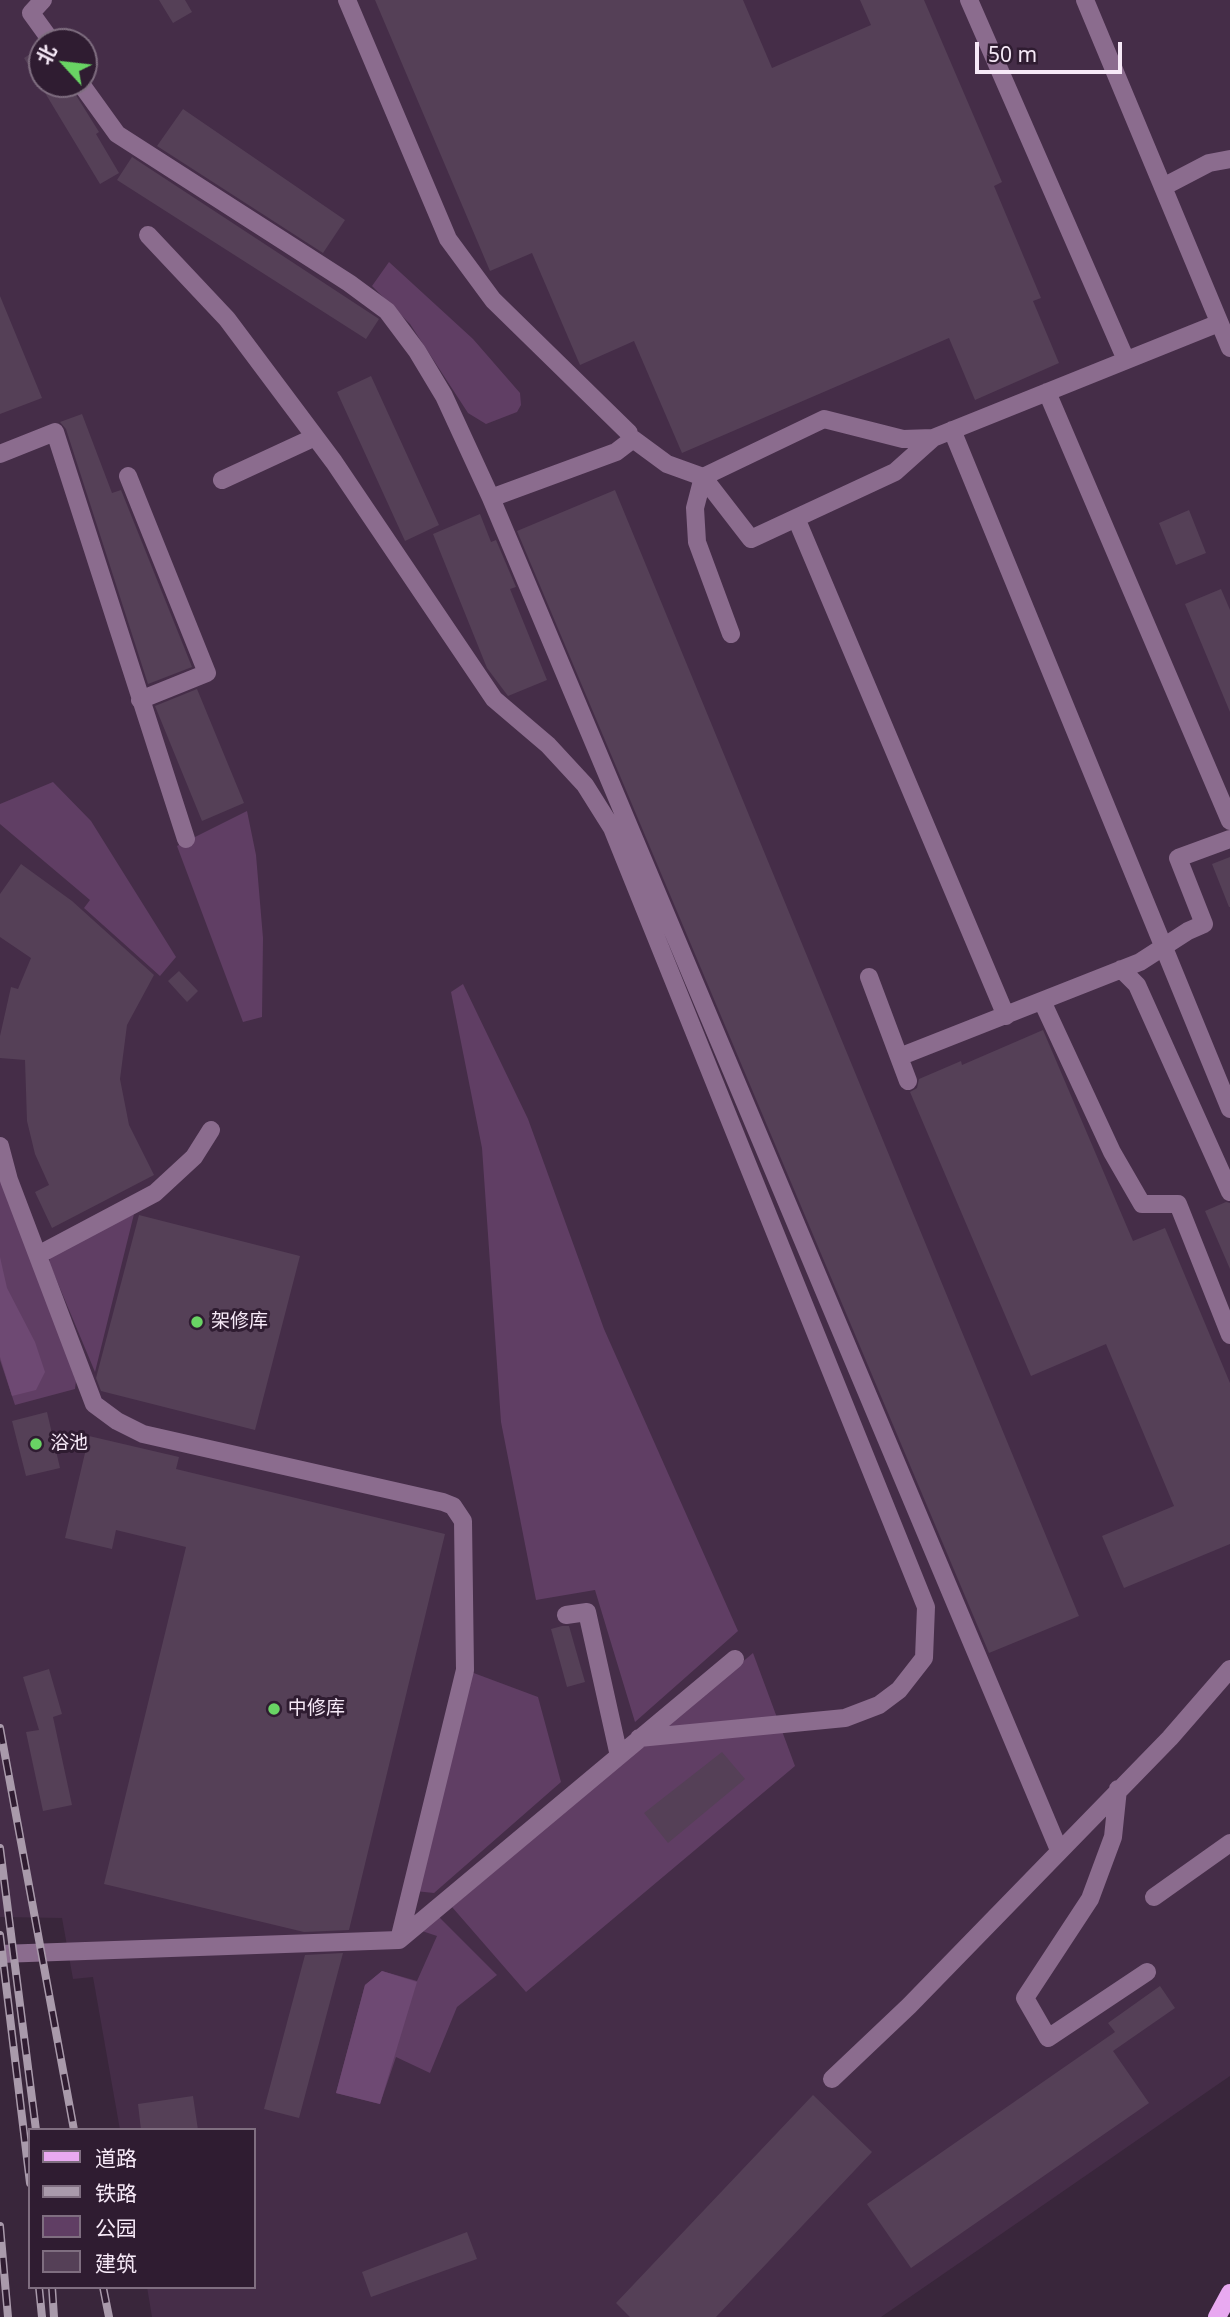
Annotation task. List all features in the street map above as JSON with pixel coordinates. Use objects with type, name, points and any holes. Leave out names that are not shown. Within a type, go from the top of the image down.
[{"type":"main road","points":[[1217,2317],[1230,2293]]},
{"type":"lane","points":[[42,28],[31,13],[43,0]]},
{"type":"lane","points":[[347,0],[448,239],[493,300],[629,433]]},
{"type":"lane","points":[[969,0],[1126,360]]},
{"type":"lane","points":[[1086,0],[1230,348]]},
{"type":"lane","points":[[91,98],[117,134],[349,283],[387,311],[417,351],[444,396],[491,498],[1059,1850]]},
{"type":"lane","points":[[1163,187],[1209,163],[1230,159]]},
{"type":"lane","points":[[148,235],[228,319],[315,437],[494,699],[548,746],[585,785],[611,828],[926,1607],[924,1658],[899,1690],[879,1706],[845,1718],[639,1738]]},
{"type":"lane","points":[[491,498],[616,452],[633,439],[667,464],[703,477],[751,539],[895,472],[933,438],[1219,323]]},
{"type":"lane","points":[[1046,392],[1230,821]]},
{"type":"lane","points":[[731,634],[697,542],[695,508],[703,477],[824,419],[903,439],[933,438]]},
{"type":"lane","points":[[952,430],[1230,1109]]},
{"type":"lane","points":[[0,454],[55,432],[186,839]]},
{"type":"lane","points":[[222,480],[315,437]]},
{"type":"lane","points":[[128,476],[207,673],[140,700]]},
{"type":"lane","points":[[796,518],[1006,1016]]},
{"type":"lane","points":[[899,1057],[1121,969],[1204,924],[1178,858],[1230,839]]},
{"type":"lane","points":[[1121,969],[1137,985],[1230,1192]]},
{"type":"lane","points":[[869,977],[908,1081]]},
{"type":"lane","points":[[1042,1001],[1112,1152],[1142,1203],[1178,1204],[1230,1335]]},
{"type":"lane","points":[[38,1255],[156,1193],[194,1157],[211,1130]]},
{"type":"lane","points":[[0,1146],[94,1404],[117,1421],[143,1434],[443,1502],[453,1506],[463,1521],[465,1670],[398,1940]]},
{"type":"lane","points":[[566,1615],[587,1612],[618,1756]]},
{"type":"lane","points":[[0,1954],[398,1940],[735,1658]]},
{"type":"lane","points":[[832,2079],[909,2006],[1230,1669]]},
{"type":"lane","points":[[1118,1789],[1113,1837],[1090,1899],[1025,1998],[1048,2038],[1147,1972]]},
{"type":"lane","points":[[1154,1897],[1230,1843]]},
{"type":"shaded area","points":[[0,0],[1230,0],[1230,2076],[881,2317],[152,2317],[147,2289],[256,2289],[256,2128],[120,2128],[93,1977],[73,1979],[62,1918],[0,1917]]},
{"type":"shaded area","points":[[0,1257],[7,1288],[35,1342],[45,1372],[36,1390],[12,1396],[0,1357]]},
{"type":"shaded area","points":[[382,1971],[417,1982],[380,2104],[336,2093],[365,1985]]},
{"type":"green space","points":[[389,262],[473,339],[520,393],[521,405],[517,412],[486,424],[468,413],[410,324],[372,286]]},
{"type":"green space","points":[[53,782],[91,821],[176,957],[160,976],[84,908],[90,900],[0,824],[0,804]]},
{"type":"green space","points":[[247,811],[256,855],[263,938],[262,1017],[243,1022],[177,846]]},
{"type":"green space","points":[[463,984],[528,1119],[604,1329],[738,1631],[635,1722],[595,1590],[536,1600],[501,1422],[482,1148],[451,992]]},
{"type":"green space","points":[[0,1171],[76,1381],[75,1389],[15,1405],[0,1360]]},
{"type":"green space","points":[[134,1214],[95,1372],[49,1262],[51,1255]]},
{"type":"green space","points":[[753,1653],[795,1766],[526,1992],[452,1907]]},
{"type":"green space","points":[[471,1672],[538,1697],[561,1782],[434,1893],[415,1891]]},
{"type":"green space","points":[[439,1917],[497,1975],[457,2007],[430,2073],[396,2057],[380,2104],[336,2093],[365,1985],[382,1971],[417,1981],[437,1936],[419,1930]]},
{"type":"building","points":[[159,0],[185,0],[192,12],[173,23]]},
{"type":"building","points":[[375,0],[743,0],[772,68],[871,25],[860,0],[924,0],[1002,182],[994,186],[1041,298],[1033,301],[1059,363],[975,400],[949,338],[682,453],[634,341],[580,365],[532,253],[490,271]]},
{"type":"building","points":[[48,98],[78,98],[99,132],[96,134],[119,173],[100,184]]},
{"type":"building","points":[[183,109],[345,220],[323,253],[157,146]]},
{"type":"building","points":[[132,157],[379,319],[366,339],[117,180]]},
{"type":"building","points":[[0,296],[42,398],[0,414]]},
{"type":"building","points":[[371,376],[439,525],[405,541],[337,392]]},
{"type":"building","points":[[82,414],[112,493],[121,490],[192,667],[148,684],[66,429],[60,422]]},
{"type":"building","points":[[615,490],[1079,1616],[989,1653],[517,531]]},
{"type":"building","points":[[1189,510],[1206,553],[1176,565],[1159,523]]},
{"type":"building","points":[[480,514],[491,542],[496,540],[516,587],[510,589],[547,680],[508,696],[487,668],[433,534]]},
{"type":"building","points":[[1221,589],[1230,610],[1230,712],[1185,604]]},
{"type":"building","points":[[197,689],[244,803],[202,821],[155,706]]},
{"type":"building","points":[[1230,857],[1230,907],[1229,907],[1212,864]]},
{"type":"building","points":[[21,864],[72,901],[154,975],[127,1025],[120,1079],[129,1125],[154,1175],[52,1228],[35,1192],[49,1185],[35,1154],[27,1121],[25,1060],[0,1058],[0,1036],[11,987],[18,989],[31,958],[0,937],[0,894]]},
{"type":"building","points":[[179,971],[198,991],[187,1002],[168,981]]},
{"type":"building","points":[[1043,1030],[1133,1241],[1165,1228],[1230,1383],[1230,1544],[1124,1588],[1102,1536],[1174,1506],[1106,1344],[1031,1376],[910,1092],[917,1088],[919,1079],[961,1061],[962,1065]]},
{"type":"building","points":[[1226,1202],[1230,1203],[1230,1269],[1205,1211]]},
{"type":"building","name":"架修库","points":[[139,1215],[300,1256],[255,1430],[101,1391],[96,1378]]},
{"type":"building","name":"浴池","points":[[47,1412],[60,1468],[26,1476],[12,1421]]},
{"type":"building","name":"中修库","points":[[89,1436],[179,1457],[176,1469],[445,1534],[349,1930],[304,1932],[104,1884],[186,1547],[116,1530],[112,1549],[65,1538]]},
{"type":"building","points":[[569,1626],[585,1682],[567,1687],[551,1629]]},
{"type":"building","points":[[49,1669],[62,1714],[53,1717],[72,1805],[43,1811],[26,1732],[39,1730],[23,1677]]},
{"type":"building","points":[[722,1752],[745,1779],[668,1843],[644,1813]]},
{"type":"building","points":[[343,1953],[299,2118],[264,2109],[305,1955]]},
{"type":"building","points":[[1160,1986],[1175,2008],[1113,2051],[1149,2103],[911,2268],[867,2204],[1115,2032],[1108,2023]]},
{"type":"building","points":[[813,2095],[872,2152],[716,2317],[630,2317],[616,2303]]},
{"type":"building","points":[[193,2096],[198,2128],[141,2128],[138,2104]]},
{"type":"building","points":[[467,2232],[477,2259],[371,2297],[362,2272]]},
{"type":"railway","points":[[0,1728],[74,2128]]},
{"type":"railway","points":[[0,1848],[36,2128]]},
{"type":"railway","points":[[0,1935],[28,2166]]},
{"type":"railway","points":[[0,2226],[8,2317]]},
{"type":"railway","points":[[39,2289],[42,2317]]},
{"type":"railway","points":[[52,2289],[54,2317]]},
{"type":"railway","points":[[103,2289],[109,2317]]},
{"type":"place","name":"架修库","points":[[197,1322]]},
{"type":"place","name":"浴池","points":[[36,1444]]},
{"type":"place","name":"中修库","points":[[274,1709]]}]
